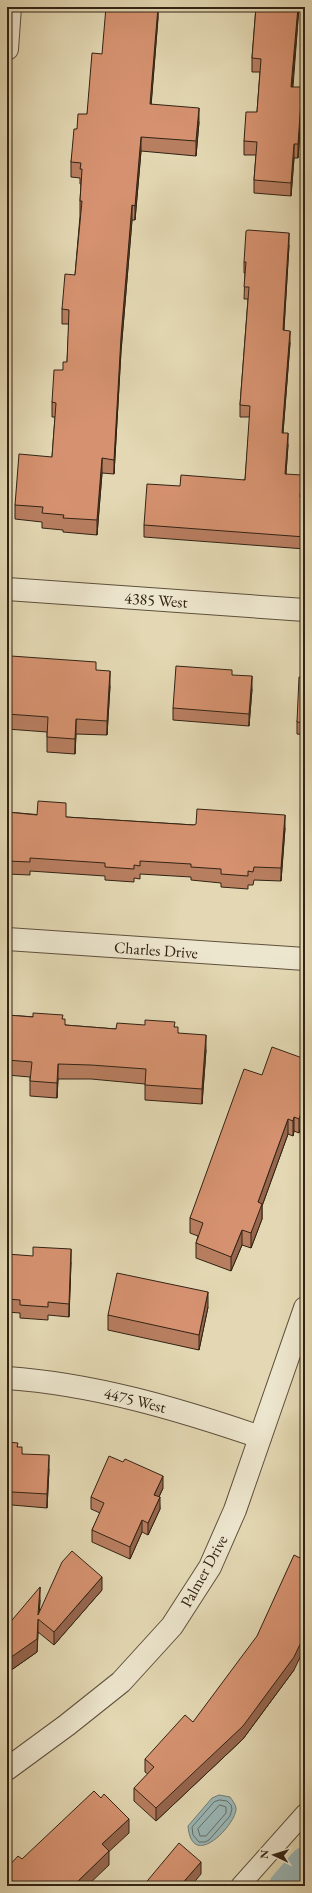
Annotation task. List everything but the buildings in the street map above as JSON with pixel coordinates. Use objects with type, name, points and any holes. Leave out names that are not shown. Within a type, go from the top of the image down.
[{"type":"street","points":[[7,49],[10,7]]},
{"type":"street","name":"4385 West","points":[[7,589],[305,610]]},
{"type":"street","name":"Charles Drive","points":[[7,939],[305,959]]},
{"type":"street","name":"Palmer Drive","points":[[7,1769],[68,1725],[121,1682],[172,1626],[210,1566],[235,1510],[305,1308]]},
{"type":"street","name":"4475 West","points":[[7,1378],[89,1388],[180,1411],[260,1437]]},
{"type":"lane","points":[[240,1886],[305,1813]]},
{"type":"water","points":[[219,1795],[230,1797],[236,1806],[235,1815],[223,1832],[214,1840],[205,1845],[197,1845],[191,1839],[188,1826],[212,1798]]},
{"type":"waterway","points":[[285,1886],[305,1863]]}]
